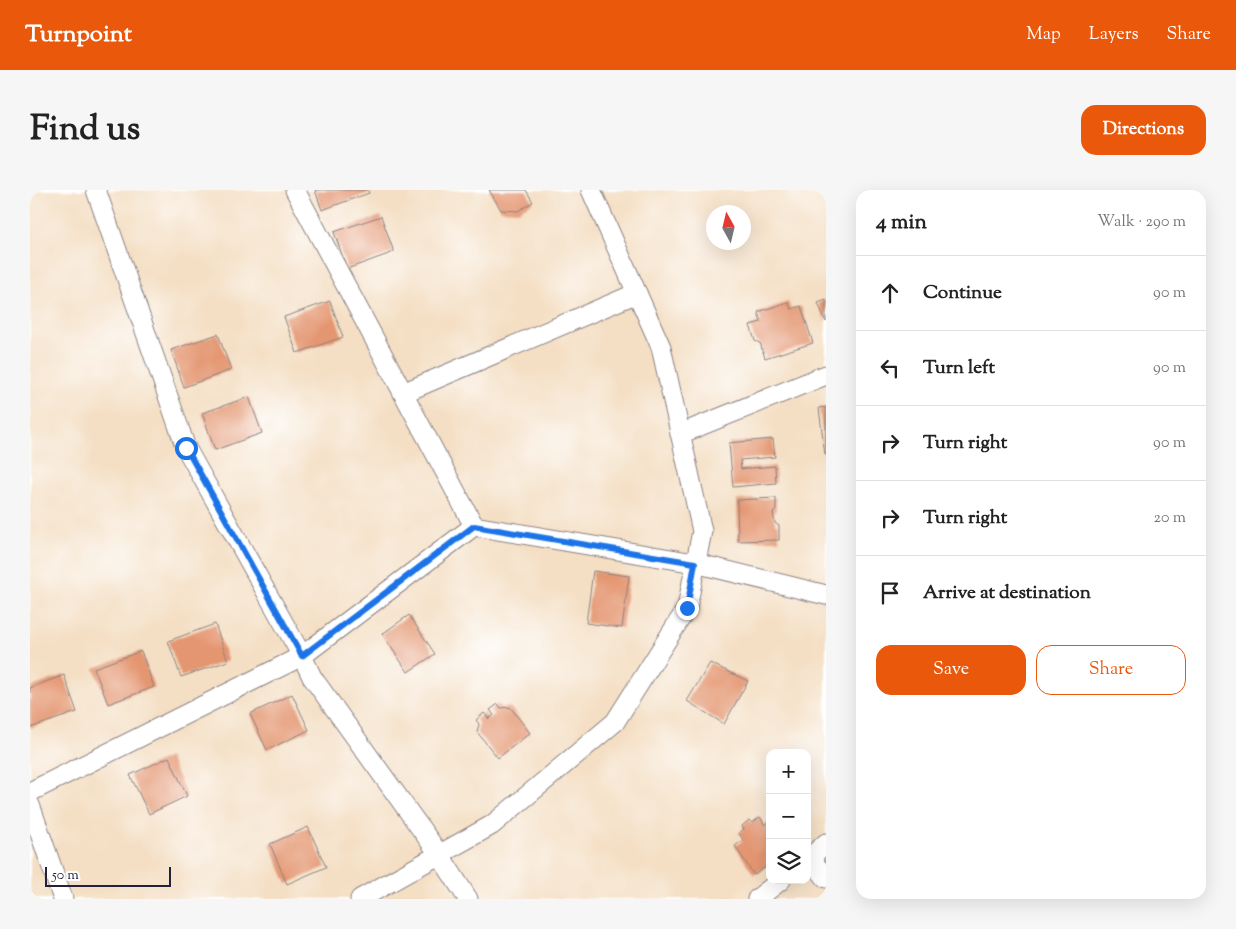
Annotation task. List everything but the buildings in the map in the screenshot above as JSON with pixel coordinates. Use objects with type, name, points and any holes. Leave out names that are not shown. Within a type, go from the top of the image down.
[{"type":"street","points":[[96,190],[186,448],[312,677],[468,899]]},
{"type":"street","points":[[295,190],[474,526]]},
{"type":"street","points":[[360,899],[492,825],[615,722],[687,608],[702,531],[661,347],[591,190]]},
{"type":"street","points":[[403,393],[637,293]]},
{"type":"street","points":[[680,434],[826,375]]},
{"type":"street","points":[[30,792],[302,656],[474,526],[695,563],[826,595]]},
{"type":"street","points":[[30,805],[63,899]]},
{"type":"street","points":[[811,856],[826,843]]},
{"type":"street","points":[[811,862],[826,878]]},
{"type":"street","points":[[757,899],[777,884]]},
{"type":"route","points":[[186,448],[302,656],[474,526],[695,563],[687,608]]}]
